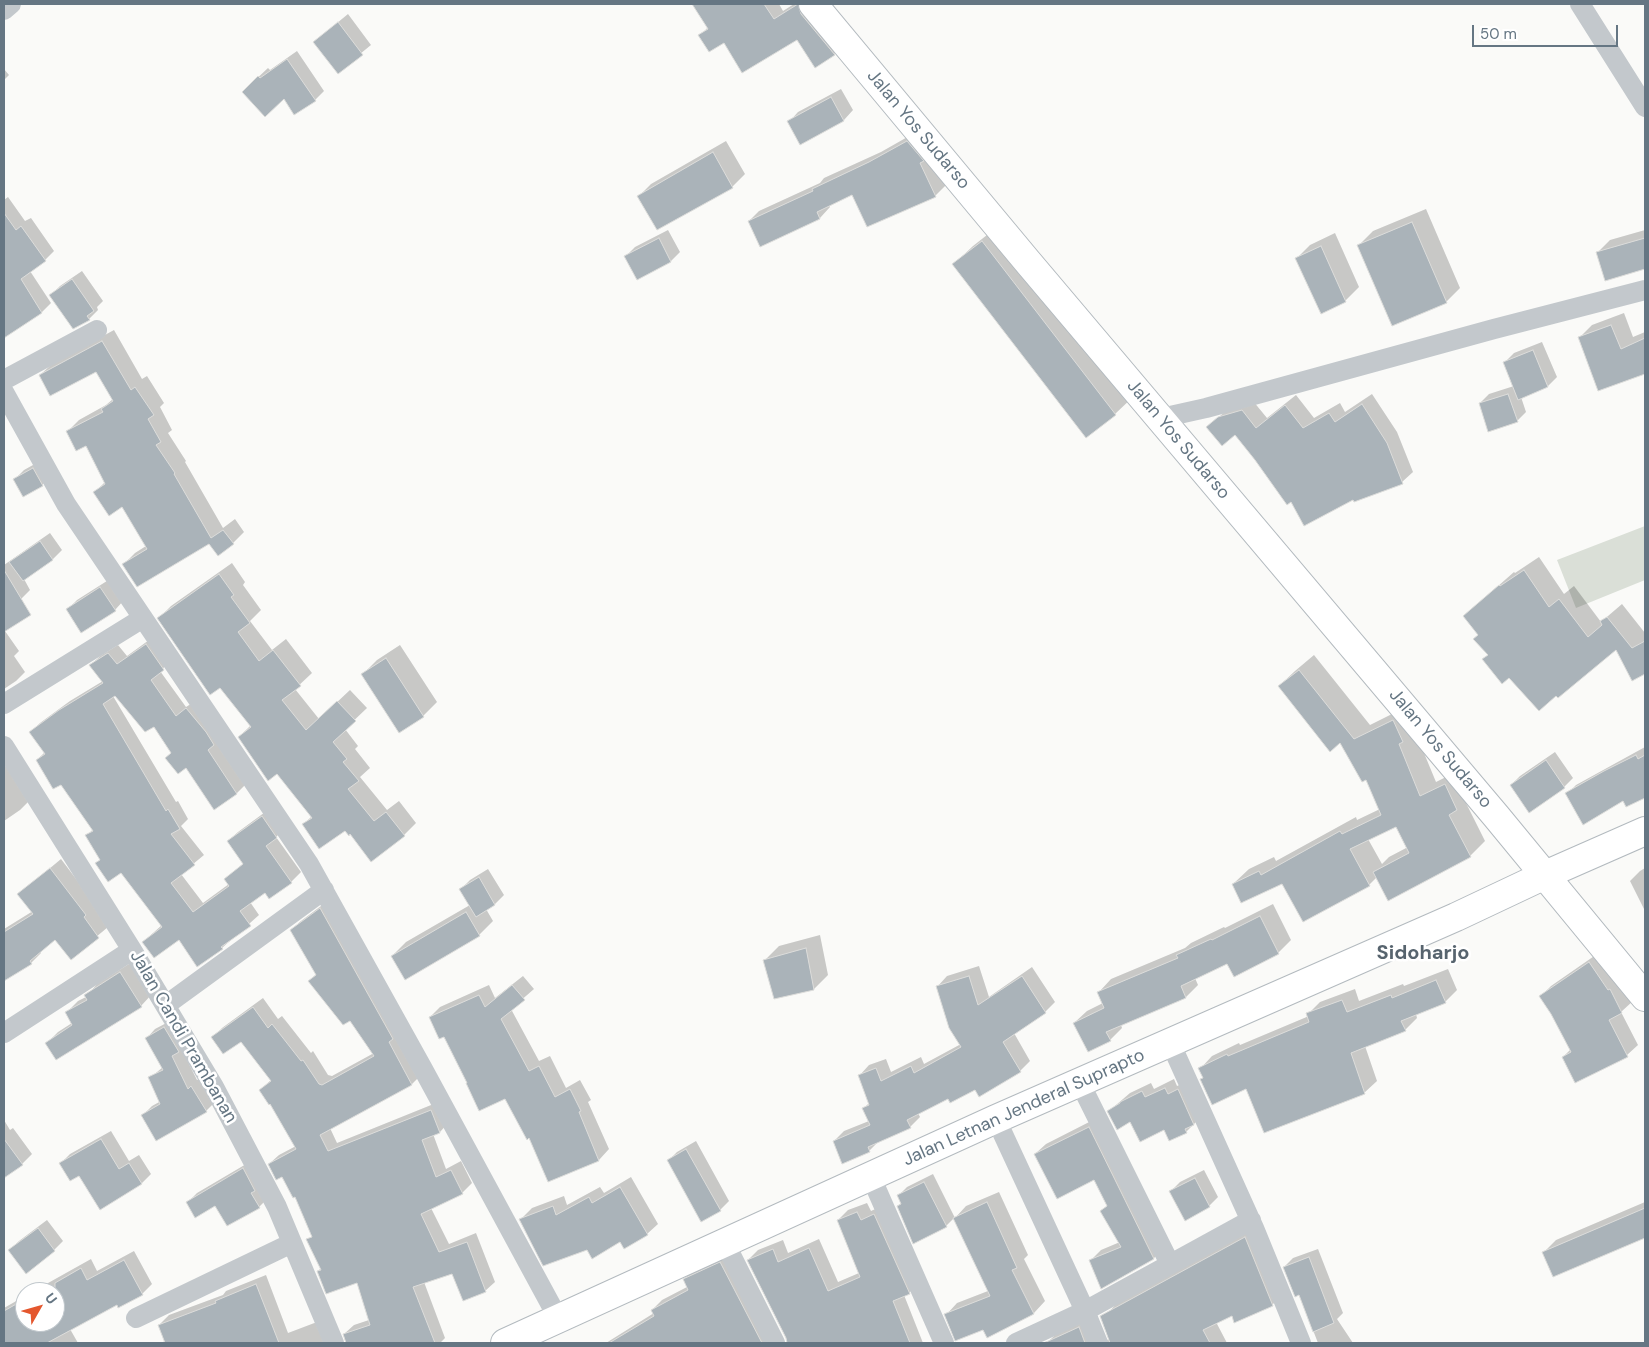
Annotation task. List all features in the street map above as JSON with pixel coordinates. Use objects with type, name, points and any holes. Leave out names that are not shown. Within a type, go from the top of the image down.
[{"type":"main road","name":"Jalan Yos Sudarso","points":[[813,4],[1545,875],[1645,997]]},
{"type":"main road","name":"Jalan Letnan Jenderal Suprapto","points":[[505,1343],[996,1119],[1080,1083],[1178,1061],[1456,917],[1645,831]]},
{"type":"street","points":[[4,10],[11,4]]},
{"type":"street","points":[[1580,4],[1645,107]]},
{"type":"street","points":[[1160,418],[1206,408],[1494,329],[1645,290]]},
{"type":"street","points":[[4,380],[97,330]]},
{"type":"street","points":[[4,392],[66,504],[309,864],[558,1318]]},
{"type":"street","points":[[4,704],[143,618]]},
{"type":"street","name":"Jalan Candi Prambanan","points":[[4,746],[166,1005],[218,1096],[277,1208],[334,1343]]},
{"type":"street","points":[[166,1005],[324,890]]},
{"type":"street","points":[[4,1033],[132,950]]},
{"type":"street","points":[[1178,1061],[1251,1220],[1301,1343]]},
{"type":"street","points":[[1080,1083],[1170,1264]]},
{"type":"street","points":[[996,1119],[1098,1343]]},
{"type":"street","points":[[871,1177],[944,1343]]},
{"type":"street","points":[[1016,1343],[1085,1311],[1251,1220]]},
{"type":"street","points":[[136,1318],[292,1243]]},
{"type":"street","points":[[725,1243],[775,1343]]},
{"type":"shaded area","points":[[1645,526],[1645,580],[1576,608],[1557,560]]},
{"type":"building","points":[[692,4],[764,4],[774,19],[798,4],[801,14],[835,55],[815,68],[797,40],[742,73],[724,43],[709,52],[698,35],[708,29]]},
{"type":"building","points":[[338,22],[363,55],[338,74],[313,42]]},
{"type":"building","points":[[287,59],[316,101],[294,115],[284,99],[265,117],[242,92],[258,76],[260,78]]},
{"type":"building","points":[[831,97],[844,121],[800,145],[787,121]]},
{"type":"building","points":[[907,141],[924,161],[920,163],[936,197],[867,227],[852,195],[817,212],[820,219],[760,247],[748,221],[813,191],[812,189],[869,162]]},
{"type":"building","points":[[713,152],[733,188],[657,230],[637,196]]},
{"type":"building","points":[[4,213],[16,230],[21,226],[46,261],[21,279],[42,313],[4,338]]},
{"type":"building","points":[[1412,222],[1447,303],[1392,326],[1357,245]]},
{"type":"building","points":[[659,238],[671,262],[637,280],[624,256]]},
{"type":"building","points":[[1645,238],[1645,269],[1605,281],[1596,252]]},
{"type":"building","points":[[982,241],[1116,415],[1086,438],[952,264]]},
{"type":"building","points":[[1321,246],[1346,302],[1321,314],[1295,258]]},
{"type":"building","points":[[72,279],[94,311],[87,316],[90,320],[73,329],[49,295]]},
{"type":"building","points":[[1611,325],[1621,349],[1645,338],[1645,374],[1598,391],[1578,337]]},
{"type":"building","points":[[102,341],[131,390],[135,387],[154,415],[148,419],[161,442],[156,445],[175,473],[211,538],[223,530],[234,544],[218,556],[209,544],[137,587],[122,564],[147,549],[122,507],[109,516],[93,492],[105,484],[86,446],[76,451],[66,431],[103,412],[101,409],[113,401],[96,372],[50,396],[39,375]]},
{"type":"building","points":[[1533,350],[1548,387],[1518,400],[1503,362]]},
{"type":"building","points":[[1508,394],[1518,422],[1488,432],[1479,403]]},
{"type":"building","points":[[1362,404],[1387,443],[1403,484],[1354,502],[1353,500],[1304,526],[1291,502],[1287,505],[1235,435],[1222,446],[1206,427],[1218,417],[1242,410],[1256,428],[1285,405],[1303,428],[1329,413],[1335,422]]},
{"type":"building","points":[[33,468],[43,486],[23,497],[13,479]]},
{"type":"building","points":[[40,541],[53,560],[23,581],[9,562]]},
{"type":"building","points":[[4,570],[31,615],[4,632]]},
{"type":"building","points":[[1524,570],[1549,607],[1559,599],[1588,637],[1602,625],[1600,621],[1607,617],[1632,648],[1645,641],[1645,674],[1632,681],[1616,650],[1558,698],[1556,696],[1539,711],[1509,678],[1502,684],[1482,659],[1488,655],[1473,639],[1478,635],[1463,616],[1499,585]]},
{"type":"building","points":[[219,574],[234,595],[231,597],[250,623],[238,632],[259,661],[273,650],[301,686],[282,700],[306,730],[337,701],[356,721],[333,742],[347,759],[343,762],[359,781],[348,789],[374,821],[386,812],[405,836],[371,862],[350,834],[349,836],[345,831],[319,849],[302,824],[312,818],[277,774],[268,781],[238,737],[251,727],[220,688],[210,695],[157,618]]},
{"type":"building","points":[[100,587],[116,611],[81,633],[66,609]]},
{"type":"building","points":[[146,644],[164,670],[151,680],[176,716],[186,708],[206,732],[214,745],[208,750],[237,794],[214,810],[186,768],[178,774],[165,758],[171,753],[154,727],[145,732],[115,696],[103,704],[166,811],[168,809],[180,829],[171,834],[195,865],[171,883],[193,912],[229,886],[224,879],[243,864],[227,841],[262,816],[277,838],[266,846],[292,883],[269,899],[265,893],[240,911],[251,926],[197,967],[179,940],[154,958],[142,942],[162,927],[121,873],[108,882],[95,863],[100,860],[85,835],[93,831],[61,785],[53,789],[36,760],[45,754],[29,732],[59,710],[103,683],[89,665],[108,653],[117,664]]},
{"type":"building","points":[[386,658],[424,717],[399,733],[361,674]]},
{"type":"building","points":[[1299,670],[1354,739],[1393,720],[1403,742],[1399,744],[1420,796],[1445,784],[1457,810],[1449,815],[1471,857],[1388,901],[1373,872],[1409,853],[1396,827],[1350,849],[1370,886],[1303,922],[1282,884],[1241,903],[1232,884],[1259,871],[1261,875],[1340,831],[1342,834],[1381,815],[1366,780],[1362,782],[1340,743],[1330,752],[1278,686]]},
{"type":"building","points":[[1636,755],[1638,759],[1645,755],[1645,798],[1626,807],[1623,801],[1583,825],[1565,793]]},
{"type":"building","points":[[1546,760],[1565,788],[1529,813],[1510,785]]},
{"type":"building","points":[[50,868],[86,915],[84,917],[99,938],[71,960],[55,940],[30,961],[32,964],[4,981],[4,932],[33,914],[17,894]]},
{"type":"building","points":[[479,877],[495,905],[476,917],[459,889]]},
{"type":"building","points":[[320,908],[393,1039],[389,1042],[412,1085],[320,1135],[328,1151],[431,1110],[440,1133],[422,1140],[436,1177],[451,1170],[463,1194],[421,1214],[439,1252],[467,1242],[486,1292],[463,1301],[452,1274],[413,1287],[435,1343],[346,1343],[343,1334],[370,1325],[357,1283],[326,1294],[317,1271],[321,1270],[306,1239],[312,1237],[295,1197],[293,1198],[282,1177],[276,1180],[268,1164],[296,1149],[270,1104],[259,1090],[271,1081],[241,1042],[223,1054],[211,1037],[253,1007],[268,1028],[272,1024],[301,1061],[303,1060],[319,1084],[322,1085],[374,1056],[350,1021],[343,1025],[308,981],[316,975],[290,930]]},
{"type":"building","points":[[466,912],[480,936],[405,980],[391,956]]},
{"type":"building","points":[[1260,916],[1279,954],[1234,977],[1227,964],[1181,986],[1186,998],[1106,1032],[1111,1041],[1088,1052],[1073,1023],[1104,1008],[1097,992],[1178,958],[1176,955],[1212,940]]},
{"type":"building","points":[[806,948],[814,990],[774,999],[763,960]]},
{"type":"building","points":[[1589,962],[1608,990],[1610,989],[1622,1013],[1609,1020],[1628,1057],[1575,1083],[1562,1057],[1571,1052],[1539,996]]},
{"type":"building","points":[[120,972],[142,1007],[56,1060],[45,1043],[72,1025],[65,1012],[87,1000],[84,995]]},
{"type":"building","points":[[969,976],[978,1005],[1022,976],[1046,1013],[1003,1042],[1021,1072],[979,1097],[975,1090],[950,1103],[948,1099],[907,1120],[911,1128],[868,1147],[870,1152],[842,1164],[833,1141],[870,1125],[862,1108],[869,1105],[858,1075],[876,1068],[881,1081],[911,1066],[914,1073],[961,1047],[949,1028],[936,986]]},
{"type":"building","points":[[1436,980],[1446,1003],[1401,1021],[1406,1031],[1351,1053],[1365,1094],[1264,1133],[1246,1089],[1212,1105],[1200,1079],[1203,1078],[1198,1068],[1227,1054],[1228,1056],[1309,1022],[1306,1013],[1342,1000],[1347,1012],[1391,995],[1392,998]]},
{"type":"building","points":[[512,985],[525,1000],[501,1019],[529,1071],[539,1066],[555,1097],[570,1089],[581,1111],[579,1112],[599,1161],[548,1182],[529,1138],[527,1140],[505,1099],[479,1111],[444,1037],[439,1039],[429,1017],[479,995],[485,1007]]},
{"type":"building","points":[[164,1027],[179,1052],[172,1056],[188,1089],[191,1086],[207,1112],[156,1141],[141,1115],[160,1104],[148,1077],[163,1070],[145,1038]]},
{"type":"building","points":[[1165,1088],[1168,1094],[1178,1089],[1194,1125],[1185,1129],[1187,1133],[1169,1141],[1164,1130],[1140,1142],[1130,1122],[1117,1130],[1107,1111],[1142,1091],[1145,1097]]},
{"type":"building","points":[[1089,1127],[1154,1259],[1101,1289],[1089,1260],[1121,1247],[1100,1211],[1107,1206],[1094,1180],[1057,1199],[1034,1154]]},
{"type":"building","points":[[4,1139],[23,1165],[4,1178]]},
{"type":"building","points":[[101,1139],[119,1169],[129,1163],[142,1184],[100,1210],[79,1176],[70,1181],[59,1163]]},
{"type":"building","points":[[686,1149],[721,1211],[701,1222],[667,1160]]},
{"type":"building","points":[[243,1168],[255,1191],[251,1193],[260,1208],[227,1226],[215,1206],[195,1218],[186,1202]]},
{"type":"building","points":[[1195,1178],[1210,1207],[1185,1221],[1169,1191]]},
{"type":"building","points":[[924,1182],[947,1227],[913,1244],[897,1206],[901,1204],[897,1195]]},
{"type":"building","points":[[620,1187],[648,1235],[624,1249],[620,1242],[592,1259],[587,1250],[543,1266],[519,1219],[553,1206],[556,1215],[589,1197],[592,1203]]},
{"type":"building","points":[[987,1202],[1017,1268],[1012,1270],[1034,1314],[987,1338],[983,1330],[955,1341],[944,1314],[990,1296],[953,1218]]},
{"type":"building","points":[[1645,1208],[1645,1238],[1553,1277],[1542,1252]]},
{"type":"building","points":[[857,1212],[861,1220],[874,1214],[910,1294],[893,1301],[910,1343],[787,1343],[747,1260],[773,1249],[778,1262],[809,1248],[828,1291],[860,1277],[837,1220]]},
{"type":"building","points":[[38,1228],[55,1251],[26,1274],[8,1250]]},
{"type":"building","points":[[1245,1237],[1273,1306],[1234,1323],[1232,1316],[1203,1330],[1210,1343],[1110,1343],[1100,1316]]},
{"type":"building","points":[[1309,1257],[1334,1323],[1313,1332],[1299,1295],[1295,1297],[1283,1267]]},
{"type":"building","points":[[124,1260],[143,1295],[118,1308],[117,1305],[47,1343],[4,1343],[4,1311],[15,1305],[15,1332],[65,1332],[65,1282],[57,1282],[81,1268],[87,1280]]},
{"type":"building","points":[[720,1262],[762,1343],[609,1343],[654,1316],[651,1310],[688,1290],[683,1279]]},
{"type":"building","points":[[256,1284],[279,1343],[165,1343],[158,1325],[216,1303],[215,1301]]},
{"type":"building","points":[[1079,1327],[1085,1343],[1044,1343]]},
{"type":"district","name":"Sidoharjo","points":[[1423,954]]}]
